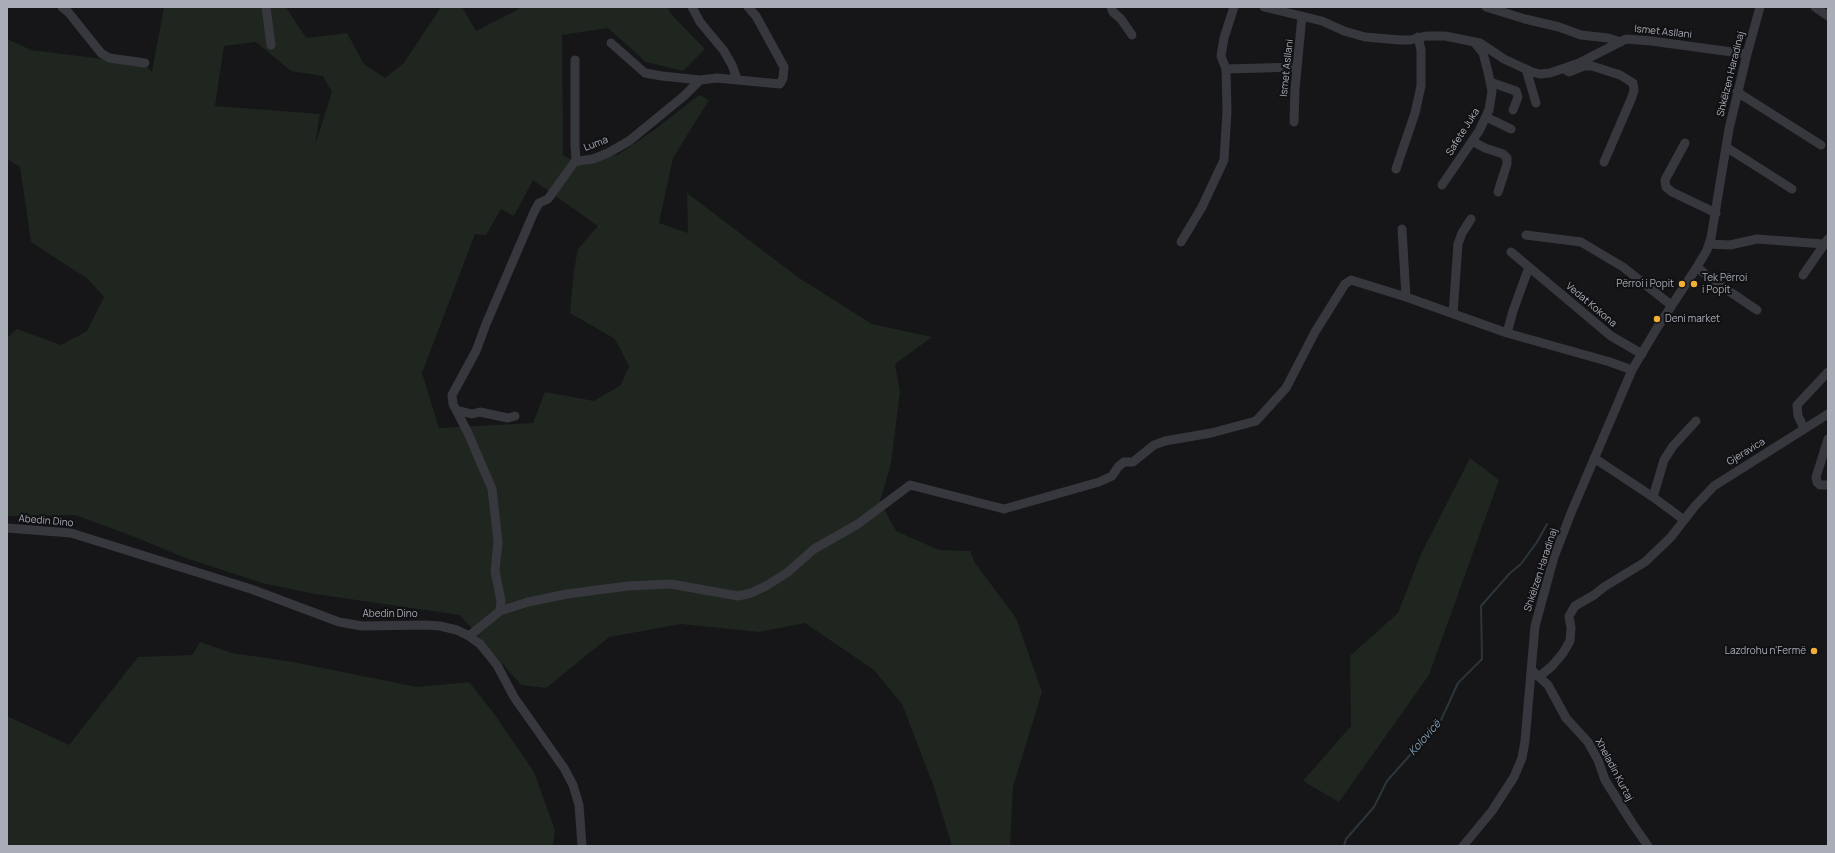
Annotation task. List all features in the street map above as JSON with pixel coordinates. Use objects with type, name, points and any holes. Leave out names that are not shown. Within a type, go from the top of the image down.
[{"type":"street","points":[[62,7],[70,13],[101,53],[109,58],[145,63]]},
{"type":"street","points":[[266,7],[271,45]]},
{"type":"street","points":[[692,7],[700,22],[724,51],[732,65],[737,79]]},
{"type":"street","points":[[611,43],[645,73],[700,80],[716,78],[737,79],[768,84],[780,84],[783,78],[784,67],[756,16],[748,7]]},
{"type":"street","points":[[1111,7],[1113,12],[1121,19],[1132,34]]},
{"type":"street","points":[[1181,242],[1202,207],[1224,160],[1227,111],[1226,69],[1221,56],[1224,38],[1234,7]]},
{"type":"street","name":"Ismet Asllani","points":[[1264,7],[1322,21],[1344,31],[1365,37],[1410,40],[1422,36],[1445,36],[1480,43],[1504,59],[1540,74],[1560,69],[1595,56],[1626,39],[1651,40],[1746,54]]},
{"type":"street","points":[[1486,7],[1525,19],[1559,27],[1581,35],[1608,38],[1621,42]]},
{"type":"street","name":"Shkëlzen Haradinaj","points":[[1463,846],[1492,810],[1514,776],[1522,758],[1525,741],[1530,668],[1535,626],[1541,601],[1554,557],[1594,458],[1632,370],[1671,305],[1697,267],[1709,244],[1716,213],[1726,147],[1746,54],[1760,7]]},
{"type":"street","points":[[1816,7],[1828,16]]},
{"type":"street","name":"Ismet Asllani","points":[[1294,122],[1302,16]]},
{"type":"street","points":[[1421,114],[1426,79],[1427,50],[1422,36]]},
{"type":"street","points":[[1396,169],[1415,113],[1420,86],[1422,36]]},
{"type":"street","name":"Safete Juka","points":[[1442,185],[1472,140],[1489,110],[1491,98],[1490,82],[1483,53],[1474,42]]},
{"type":"street","name":"Luma","points":[[575,60],[574,109],[576,160],[593,159],[608,153],[629,141],[684,96],[700,80]]},
{"type":"street","name":"Ismet Asllani","points":[[1560,69],[1565,68],[1569,72],[1584,66],[1592,66],[1620,75],[1633,83],[1634,90],[1632,97],[1604,162]]},
{"type":"street","points":[[1226,69],[1297,67]]},
{"type":"street","points":[[1526,69],[1536,103]]},
{"type":"street","points":[[1490,82],[1516,91],[1518,97],[1514,110]]},
{"type":"street","points":[[1738,92],[1821,145]]},
{"type":"street","points":[[1486,117],[1511,129]]},
{"type":"street","points":[[1472,140],[1485,148],[1503,154],[1507,158],[1506,169],[1498,192]]},
{"type":"street","points":[[1685,143],[1665,180],[1666,187],[1672,192],[1716,213]]},
{"type":"street","points":[[1726,147],[1792,189]]},
{"type":"street","points":[[500,611],[501,602],[495,571],[498,542],[492,489],[468,433],[453,404],[452,395],[476,351],[534,212],[539,203],[548,199],[576,160]]},
{"type":"street","points":[[1453,314],[1458,244],[1471,219]]},
{"type":"street","points":[[1402,229],[1406,297]]},
{"type":"street","points":[[1526,235],[1581,242],[1623,267],[1671,305]]},
{"type":"street","points":[[1709,244],[1730,246],[1757,239],[1826,242]]},
{"type":"street","points":[[1803,275],[1826,242]]},
{"type":"street","name":"Vedat Kokona","points":[[1511,252],[1611,336],[1642,354]]},
{"type":"street","points":[[1507,333],[1513,311],[1529,267]]},
{"type":"street","points":[[1697,267],[1711,279],[1757,310]]},
{"type":"street","points":[[469,636],[500,611],[528,602],[567,594],[628,586],[671,584],[738,596],[751,593],[766,586],[788,572],[814,549],[858,524],[910,485],[1004,509],[1099,482],[1112,476],[1118,467],[1124,462],[1133,462],[1140,458],[1154,445],[1165,441],[1211,433],[1256,421],[1286,388],[1315,332],[1347,281],[1357,281],[1507,333],[1610,362],[1632,370]]},
{"type":"street","points":[[1804,428],[1798,416],[1797,405],[1828,372]]},
{"type":"street","points":[[456,410],[472,414],[480,412],[508,418],[515,416]]},
{"type":"street","name":"Gjeravica","points":[[1539,676],[1552,666],[1563,653],[1570,641],[1571,628],[1569,616],[1575,606],[1645,562],[1671,537],[1714,486],[1828,414]]},
{"type":"street","points":[[1653,497],[1664,460],[1673,446],[1696,421]]},
{"type":"street","points":[[1828,439],[1816,477],[1817,482],[1820,485],[1828,485]]},
{"type":"street","points":[[1594,458],[1653,497],[1684,520]]},
{"type":"street","name":"Abedin Dino","points":[[7,528],[71,533],[251,590],[340,622],[362,626],[440,626],[457,630],[469,636],[480,644],[497,665],[514,697],[564,768],[573,785],[579,806],[582,846]]},
{"type":"street","name":"Xheladin Kurtaj","points":[[1530,668],[1548,685],[1566,718],[1588,742],[1598,760],[1605,780],[1648,846]]},
{"type":"shaded area","points":[[164,7],[286,7],[306,38],[347,33],[364,64],[385,78],[404,63],[441,7],[462,7],[476,31],[519,9],[519,7],[668,7],[671,14],[705,49],[683,71],[646,62],[608,28],[562,35],[563,155],[582,166],[619,154],[657,128],[699,95],[709,100],[673,158],[659,223],[688,233],[687,193],[799,278],[872,324],[932,337],[895,364],[900,392],[891,464],[880,501],[896,531],[939,550],[970,551],[975,563],[1016,618],[1042,692],[1013,787],[1010,846],[952,846],[934,787],[902,704],[874,670],[805,623],[759,632],[681,624],[609,637],[546,688],[521,685],[460,615],[315,594],[262,583],[183,557],[135,537],[75,515],[7,516],[7,338],[17,329],[61,345],[87,331],[104,297],[88,279],[31,242],[20,167],[7,159],[7,39],[31,50],[144,64],[152,72]],"holes":[[[256,42],[291,71],[323,76],[332,92],[315,145],[320,114],[215,106],[224,46]],[[533,180],[598,226],[578,249],[574,270],[570,313],[615,339],[629,366],[621,385],[594,401],[545,392],[533,423],[439,428],[422,373],[475,234],[486,235],[501,209],[514,216]]]},
{"type":"shaded area","points":[[1470,458],[1499,480],[1429,675],[1339,802],[1303,781],[1351,726],[1350,656],[1398,613],[1421,554]]},
{"type":"shaded area","points":[[200,642],[232,653],[293,662],[417,687],[469,682],[495,715],[534,772],[555,830],[553,846],[7,846],[7,716],[69,745],[138,657],[192,655]]},
{"type":"waterway","name":"Kolovicë","points":[[1344,846],[1346,839],[1374,807],[1387,781],[1441,720],[1458,683],[1482,659],[1481,606],[1510,573],[1521,564],[1537,542],[1547,524]]},
{"type":"place","name":"Përroi i Popit","points":[[1682,284]]},
{"type":"place","name":"Tek Përroi i Popit","points":[[1694,284]]},
{"type":"place","name":"Deni market","points":[[1657,319]]},
{"type":"place","name":"Lazdrohu n’Fermë","points":[[1814,651]]}]
